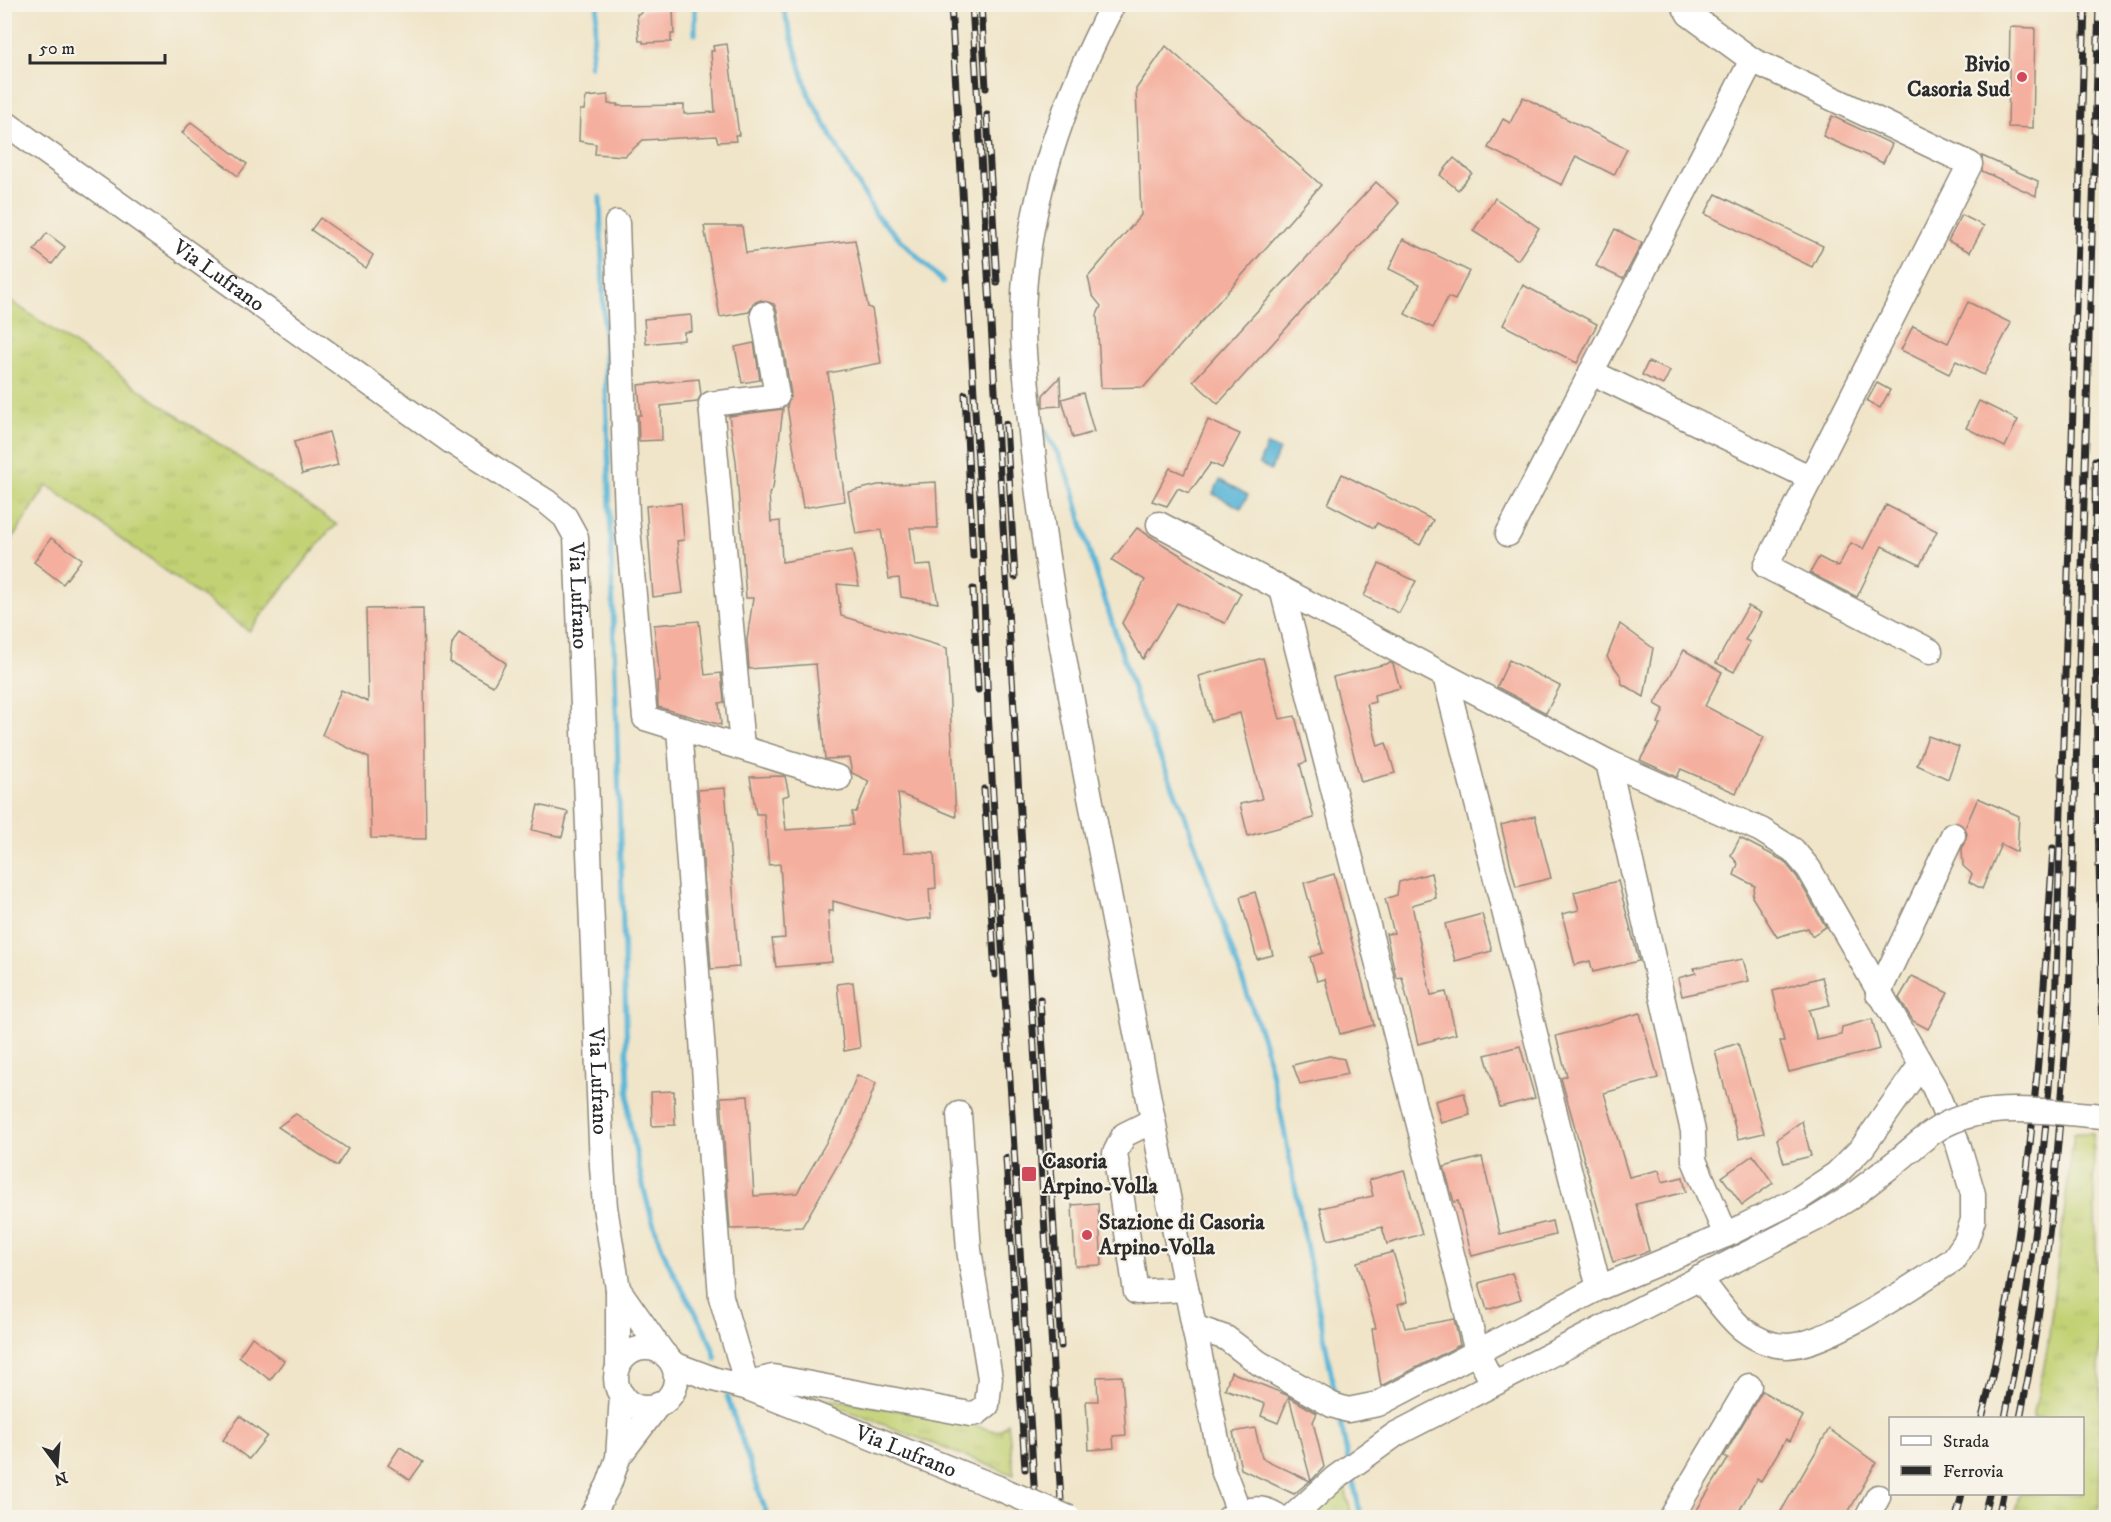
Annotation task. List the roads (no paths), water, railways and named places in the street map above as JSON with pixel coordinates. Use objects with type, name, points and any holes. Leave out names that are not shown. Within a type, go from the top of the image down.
[{"type":"street","points":[[1113,4],[1065,107],[1046,165],[1030,240],[1023,327],[1033,459],[1058,625],[1152,1121],[1223,1470],[1234,1515],[1251,1509],[1264,1510],[1280,1518]]},
{"type":"street","points":[[1683,4],[1689,14],[1752,60],[1970,164],[1766,566],[1930,651]]},
{"type":"street","points":[[1508,534],[1752,60]]},
{"type":"street","name":"Via Lufrano","points":[[4,122],[449,440],[547,502],[565,517],[576,537],[602,1166],[606,1218],[618,1289],[616,1377],[622,1395],[618,1458],[609,1484],[591,1518]]},
{"type":"street","points":[[617,223],[627,517],[645,718],[839,778]]},
{"type":"street","points":[[742,747],[711,404],[777,396],[763,314]]},
{"type":"street","points":[[1592,372],[1811,478]]},
{"type":"street","points":[[1159,524],[1608,762],[1761,830],[1793,850],[1809,869],[1944,1107],[1973,1194],[1973,1220],[1966,1241],[1953,1260],[1833,1333],[1809,1342],[1786,1346],[1763,1341],[1743,1329],[1700,1278]]},
{"type":"street","points":[[1282,590],[1478,1352],[1493,1384]]},
{"type":"street","points":[[1445,676],[1599,1288]]},
{"type":"street","points":[[679,728],[721,1297],[748,1388]]},
{"type":"street","points":[[1608,762],[1693,1131],[1694,1160],[1726,1234]]},
{"type":"street","points":[[1878,994],[1953,835]]},
{"type":"street","points":[[1194,1327],[1226,1338],[1259,1363],[1340,1408],[1378,1404],[1530,1322],[1599,1288],[1726,1234],[1798,1199],[1836,1174],[1862,1148],[1920,1066]]},
{"type":"street","points":[[1291,1518],[1335,1478],[1396,1434],[1818,1218],[1851,1197],[1938,1128],[1962,1117],[1984,1112],[2106,1116]]},
{"type":"street","points":[[748,1388],[753,1382],[773,1377],[970,1414],[977,1413],[987,1405],[990,1378],[969,1250],[959,1114]]},
{"type":"street","points":[[1152,1121],[1124,1135],[1115,1153],[1136,1293],[1186,1289]]},
{"type":"street","name":"Via Lufrano","points":[[618,1289],[668,1358]]},
{"type":"street","name":"Via Lufrano","points":[[618,1368],[629,1353],[646,1348],[712,1379],[748,1388],[1069,1518]]},
{"type":"street","points":[[665,1399],[676,1373],[668,1358]]},
{"type":"street","points":[[622,1395],[638,1406],[665,1399],[712,1379]]},
{"type":"street","points":[[1671,1518],[1749,1386]]},
{"type":"street","name":"Via Lufrano","points":[[618,1458],[665,1399]]},
{"type":"water","points":[[1267,445],[1279,450],[1271,470],[1259,464]]},
{"type":"water","points":[[1220,480],[1248,495],[1241,508],[1213,494]]},
{"type":"waterway","points":[[590,66],[598,4]]},
{"type":"waterway","points":[[695,4],[695,34]]},
{"type":"waterway","points":[[782,4],[808,93],[876,215],[943,282]]},
{"type":"waterway","points":[[600,197],[629,1118],[644,1190],[660,1243],[673,1273],[706,1333],[716,1359]]},
{"type":"waterway","points":[[1044,429],[1061,459],[1073,489],[1089,550],[1139,707],[1184,813],[1264,1042],[1281,1114],[1336,1398]]},
{"type":"waterway","points":[[727,1396],[768,1518]]},
{"type":"waterway","points":[[1339,1413],[1348,1460]]},
{"type":"waterway","points":[[1352,1475],[1361,1518]]},
{"type":"railway","points":[[951,4],[981,512],[988,711],[1036,1518]]},
{"type":"railway","points":[[972,4],[1062,1518]]},
{"type":"railway","points":[[981,4],[986,88]]},
{"type":"railway","points":[[2005,1417],[2030,1266],[2047,1114],[2055,1011],[2085,4]]},
{"type":"railway","points":[[2020,1417],[2046,1263],[2057,1159],[2069,1002],[2099,4]]},
{"type":"railway","points":[[987,115],[997,283]]},
{"type":"railway","points":[[965,394],[973,556]]},
{"type":"railway","points":[[1006,424],[1015,577]]},
{"type":"railway","points":[[2095,460],[2097,772],[2106,1176]]},
{"type":"railway","points":[[973,589],[978,690]]},
{"type":"railway","points":[[984,789],[995,975]]},
{"type":"railway","points":[[1982,1417],[2012,1278],[2031,1135],[2044,991],[2053,848]]},
{"type":"railway","points":[[1040,999],[1061,1346]]},
{"type":"railway","points":[[1006,1158],[1025,1469]]},
{"type":"railway","points":[[1956,1518],[1962,1495]]},
{"type":"railway","points":[[1983,1518],[1989,1495]]},
{"type":"railway","points":[[1998,1518],[2003,1495]]},
{"type":"place","name":"Bivio Casoria Sud","points":[[2022,77]]},
{"type":"place","name":"Casoria Arpino-Volla","points":[[1029,1174]]},
{"type":"place","name":"Stazione di Casoria Arpino-Volla","points":[[1087,1235]]}]
